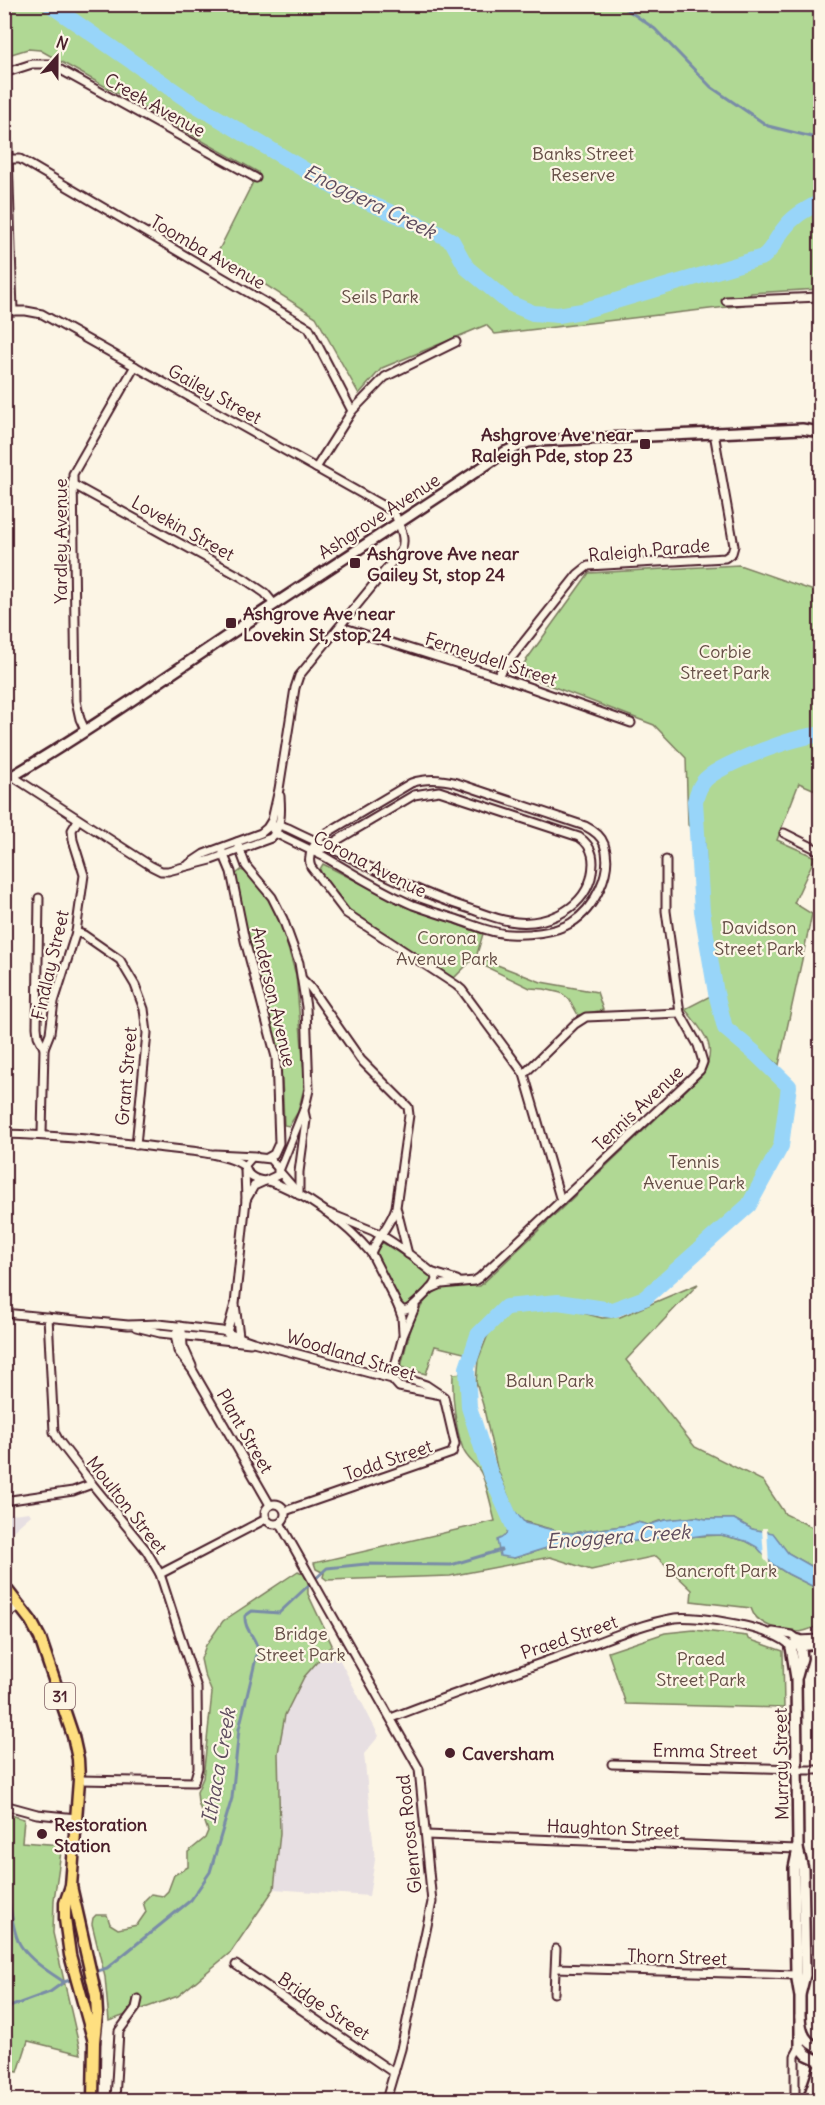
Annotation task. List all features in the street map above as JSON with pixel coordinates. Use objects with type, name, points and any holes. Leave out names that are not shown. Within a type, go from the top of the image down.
[{"type":"main road","name":"Ashgrove Avenue","points":[[8,778],[399,525],[505,452],[528,442],[802,429],[820,432]]},
{"type":"main road","name":"31","points":[[4,1586],[31,1621],[45,1647],[74,1736],[79,1780],[70,1886],[65,1903],[66,1930],[80,1995],[94,2042]]},
{"type":"main road","name":"Murray Street","points":[[797,1645],[798,1849],[803,1869],[800,2048]]},
{"type":"main road","name":"31","points":[[70,1886],[89,1965],[97,2014],[93,2100]]},
{"type":"main road","name":"Murray Street","points":[[800,2017],[801,2032],[811,2044],[820,2048]]},
{"type":"main road","points":[[800,2048],[820,2063],[808,2100]]},
{"type":"street","name":"Creek Avenue","points":[[4,73],[32,64],[50,64],[256,178]]},
{"type":"street","points":[[4,85],[10,159],[13,311]]},
{"type":"street","name":"Toomba Avenue","points":[[10,159],[20,159],[309,328],[352,411]]},
{"type":"street","points":[[726,301],[820,297]]},
{"type":"street","name":"Gailey Street","points":[[4,312],[26,311],[42,314],[394,512],[399,525]]},
{"type":"street","points":[[316,468],[352,411],[385,377],[456,342]]},
{"type":"street","name":"Yardley Avenue","points":[[85,730],[76,701],[72,484],[76,465],[135,366]]},
{"type":"street","name":"Raleigh Parade","points":[[497,676],[578,574],[588,566],[725,558],[732,553],[734,546],[714,433]]},
{"type":"street","name":"Lovekin Street","points":[[72,484],[243,578],[265,593],[274,604]]},
{"type":"street","points":[[8,778],[156,869],[168,871],[189,864],[204,854],[223,852],[261,833],[270,825],[279,789],[297,681],[402,551],[404,538],[399,525]]},
{"type":"street","name":"Ferneydell Street","points":[[341,627],[497,676],[631,723]]},
{"type":"street","name":"Corona Avenue","points":[[276,833],[371,884],[424,909],[494,932],[511,934],[555,929],[571,923],[590,907],[602,882],[605,869],[604,844],[594,831],[457,783],[442,780],[411,783],[329,832],[317,842]]},
{"type":"street","points":[[238,846],[270,838],[276,833],[281,811],[279,789]]},
{"type":"street","name":"Corona Avenue","points":[[279,824],[424,893],[503,920],[527,922],[545,919],[566,911],[577,902],[585,890],[591,876],[593,853],[585,841],[572,834],[440,791],[414,795],[328,847]]},
{"type":"street","name":"Findlay Street","points":[[42,1134],[44,1048],[50,1033],[54,1002],[76,932],[84,875],[73,840],[72,830],[78,820]]},
{"type":"street","points":[[572,834],[574,823]]},
{"type":"street","points":[[270,825],[279,824]]},
{"type":"street","points":[[270,825],[276,833]]},
{"type":"street","points":[[784,833],[820,851]]},
{"type":"street","points":[[317,842],[309,859],[310,864],[343,910],[462,990],[524,1074],[561,1201]]},
{"type":"street","name":"Anderson Avenue","points":[[238,846],[243,862],[272,897],[280,912],[297,957],[306,1007],[309,1078],[304,1109],[279,1171]]},
{"type":"street","points":[[312,851],[328,847]]},
{"type":"street","name":"Anderson Avenue","points":[[223,852],[232,875],[245,942],[275,1054],[277,1149],[274,1155],[263,1157]]},
{"type":"street","name":"Tennis Avenue","points":[[430,1289],[479,1278],[700,1071],[703,1062],[698,1045],[680,1013],[666,911],[666,860]]},
{"type":"street","points":[[232,875],[239,867],[250,871]]},
{"type":"street","name":"Findlay Street","points":[[39,898],[37,1027],[38,1036],[44,1048]]},
{"type":"street","name":"Grant Street","points":[[76,932],[120,960],[135,985],[144,1009],[147,1033],[136,1145]]},
{"type":"street","points":[[302,979],[361,1060],[408,1107],[409,1115],[396,1207],[391,1221],[380,1235],[371,1253]]},
{"type":"street","points":[[306,1007],[310,1002],[314,1002],[327,1012]]},
{"type":"street","points":[[524,1074],[575,1024],[586,1017],[680,1013]]},
{"type":"street","name":"Anderson Avenue","points":[[299,1195],[299,1172],[306,1120],[304,1109]]},
{"type":"street","points":[[278,1126],[286,1133],[294,1131]]},
{"type":"street","points":[[4,1134],[42,1134],[136,1145],[209,1154],[237,1162],[250,1176],[299,1195],[326,1212],[380,1235],[431,1272],[436,1279],[417,1303],[406,1311],[398,1306]]},
{"type":"street","points":[[209,1154],[231,1153],[263,1157],[275,1163],[299,1195]]},
{"type":"street","points":[[236,1304],[227,1332],[231,1341],[239,1336],[236,1304],[246,1200],[245,1163],[250,1158],[263,1157]]},
{"type":"street","points":[[246,1200],[254,1186],[276,1177],[279,1171]]},
{"type":"street","points":[[396,1207],[409,1255]]},
{"type":"street","points":[[326,1212],[371,1253],[398,1306],[402,1317],[403,1336]]},
{"type":"street","points":[[431,1272],[460,1281]]},
{"type":"street","points":[[392,1377],[403,1336],[417,1303]]},
{"type":"street","name":"Woodland Street","points":[[4,1313],[128,1325],[180,1326],[227,1332],[253,1342],[392,1377],[399,1387],[441,1395],[447,1404]]},
{"type":"street","name":"Moulton Street","points":[[48,1317],[54,1432],[92,1484],[146,1550],[160,1574],[197,1689],[198,1768],[194,1782],[79,1780]]},
{"type":"street","name":"Woodland Street","points":[[128,1325],[152,1331],[253,1342]]},
{"type":"street","points":[[175,1334],[180,1326]]},
{"type":"street","name":"Plant Street","points":[[180,1326],[184,1335],[183,1346],[193,1371]]},
{"type":"street","name":"Plant Street","points":[[175,1334],[178,1351],[193,1371],[270,1505]]},
{"type":"street","name":"Todd Street","points":[[285,1511],[450,1455],[456,1444],[447,1404]]},
{"type":"street","points":[[4,1501],[73,1491],[92,1484]]},
{"type":"street","points":[[270,1505],[279,1505],[285,1511],[285,1518],[280,1523],[273,1524],[266,1519],[266,1511],[270,1505]]},
{"type":"street","points":[[160,1574],[266,1519]]},
{"type":"street","name":"Glenrosa Road","points":[[280,1523],[419,1768],[432,1902],[386,2100]]},
{"type":"street","points":[[4,1617],[19,1605]]},
{"type":"street","name":"Praed Street","points":[[391,1718],[666,1620],[698,1618],[762,1630],[797,1645]]},
{"type":"street","points":[[797,1645],[820,1640]]},
{"type":"street","name":"Emma Street","points":[[612,1764],[820,1770]]},
{"type":"street","points":[[4,1805],[37,1814],[76,1818]]},
{"type":"street","name":"Haughton Street","points":[[426,1835],[798,1849]]},
{"type":"street","points":[[554,1993],[556,1949]]},
{"type":"street","name":"Bridge Street","points":[[236,1965],[394,2073]]},
{"type":"street","name":"Thorn Street","points":[[556,1968],[800,1975]]},
{"type":"street","points":[[115,2100],[119,2031],[136,2008],[138,1999]]},
{"type":"street","name":"Murray Street","points":[[795,2098],[795,2056],[800,2048]]},
{"type":"shaded area","points":[[29,1512],[31,1515],[5,1538],[5,1515]]},
{"type":"shaded area","points":[[332,1645],[379,1736],[364,1754],[375,1860],[369,1896],[274,1889],[280,1833],[278,1753],[285,1715],[304,1677]]},
{"type":"green space","name":"Banks Street Reserve","points":[[5,5],[820,5],[820,289],[751,293],[744,305],[495,334],[486,325],[382,368],[359,394],[316,317],[217,254],[258,172],[40,50],[28,49],[5,56]]},
{"type":"green space","name":"Corbie Street Park","points":[[739,565],[820,593],[820,792],[799,783],[777,840],[815,857],[794,903],[812,914],[779,1065],[726,1022],[708,916],[705,843],[688,825],[686,758],[654,725],[517,673],[589,573]]},
{"type":"green space","name":"Corona Avenue Park","points":[[323,864],[405,906],[483,934],[477,954],[482,959],[541,982],[597,992],[603,1010],[578,1015],[569,999],[561,993],[530,988],[472,960],[453,979],[351,912],[340,902],[321,873],[320,869]]},
{"type":"green space","points":[[241,870],[246,872],[269,897],[278,914],[296,975],[305,1084],[298,1112],[289,1126],[284,1125],[282,1078],[277,1050],[242,919],[236,874]]},
{"type":"green space","name":"Tennis Avenue Park","points":[[716,993],[725,1028],[789,1086],[781,1146],[749,1205],[645,1298],[612,1310],[558,1302],[506,1307],[478,1335],[467,1368],[464,1353],[435,1346],[426,1374],[401,1367],[414,1320],[426,1300],[435,1292],[446,1287],[480,1286],[703,1074],[708,1064],[707,1039],[685,1009]]},
{"type":"green space","points":[[383,1243],[422,1267],[432,1276],[422,1294],[406,1307],[401,1304],[377,1255],[376,1248]]},
{"type":"green space","name":"Balun Park","points":[[698,1284],[626,1360],[695,1447],[763,1481],[785,1514],[820,1531],[820,1571],[788,1553],[774,1535],[752,1529],[734,1519],[696,1517],[659,1521],[648,1525],[637,1522],[573,1533],[522,1521],[515,1513],[497,1468],[476,1382],[478,1360],[496,1322],[511,1311],[564,1308],[602,1318],[620,1317]]},
{"type":"green space","name":"Bancroft Park","points":[[464,1373],[465,1402],[486,1470],[508,1522],[508,1531],[503,1538],[514,1558],[556,1545],[605,1545],[659,1538],[721,1535],[746,1541],[757,1547],[772,1564],[820,1590],[820,1625],[809,1630],[791,1632],[763,1623],[753,1614],[751,1608],[691,1601],[692,1590],[656,1556],[591,1570],[550,1557],[450,1576],[327,1580],[323,1577],[324,1573],[316,1569],[314,1563],[495,1521],[487,1488],[478,1468],[464,1452],[458,1431],[453,1374]]},
{"type":"green space","name":"Bridge Street Park","points":[[298,1571],[304,1574],[308,1582],[308,1594],[332,1645],[304,1677],[285,1715],[278,1753],[280,1833],[274,1889],[231,1952],[178,1996],[109,2021],[105,1977],[92,1924],[93,1918],[96,1915],[107,1915],[110,1924],[118,1929],[137,1925],[146,1912],[143,1902],[151,1894],[163,1896],[168,1891],[174,1875],[188,1867],[188,1852],[205,1838],[208,1831],[197,1792],[203,1778],[212,1693],[201,1659],[206,1645],[223,1621]]},
{"type":"green space","name":"Praed Street Park","points":[[694,1630],[747,1636],[748,1639],[783,1651],[784,1708],[626,1704],[608,1652],[665,1633]]},
{"type":"green space","points":[[4,1813],[24,1819],[22,1842],[62,1845],[54,1900],[53,1933],[81,2054],[28,2041],[18,2072],[5,2069]]},
{"type":"water","points":[[513,1509],[525,1523],[573,1533],[637,1522],[648,1525],[665,1520],[696,1517],[734,1519],[752,1529],[773,1533],[788,1553],[820,1571],[820,1590],[772,1564],[757,1547],[746,1541],[721,1535],[659,1538],[605,1545],[556,1545],[514,1558],[500,1556],[497,1540],[505,1535],[508,1528],[504,1511]]},
{"type":"pier","points":[[762,1528],[767,1528],[769,1565],[764,1559]]},
{"type":"waterway","name":"Enoggera Creek","points":[[49,4],[186,99],[335,188],[452,241],[467,268],[509,303],[533,313],[558,315],[582,311],[763,257],[791,221],[820,202]]},
{"type":"waterway","points":[[619,4],[655,29],[711,87],[768,126],[820,139]]},
{"type":"waterway","name":"Enoggera Creek","points":[[515,1529],[490,1473],[469,1407],[467,1368],[478,1335],[506,1307],[558,1302],[612,1310],[645,1298],[749,1205],[781,1146],[789,1086],[725,1028],[716,993],[702,911],[695,801],[705,780],[726,766],[778,745],[820,735]]},
{"type":"waterway","name":"Ithaca Creek","points":[[4,1835],[8,1848],[7,1879],[11,1910],[21,1946],[30,1957],[64,1982],[107,1968],[191,1900],[210,1872],[232,1798],[239,1729],[258,1650],[246,1625],[245,1616],[252,1611],[279,1613],[327,1568],[366,1564],[451,1565],[501,1550]]},
{"type":"waterway","points":[[4,2012],[12,2006],[50,1992],[64,1982]]},
{"type":"place","name":"Ashgrove Ave near Raleigh Pde, stop 23","points":[[645,444]]},
{"type":"place","name":"Ashgrove Ave near Gailey St, stop 24","points":[[355,563]]},
{"type":"place","name":"Ashgrove Ave near Lovekin St, stop 24","points":[[231,623]]},
{"type":"place","name":"Caversham","points":[[450,1753]]},
{"type":"place","name":"Restoration Station","points":[[42,1834]]},
{"type":"park label","name":"Seils Park","points":[[380,296]]},
{"type":"park label","name":"Davidson Street Park","points":[[759,937]]}]
